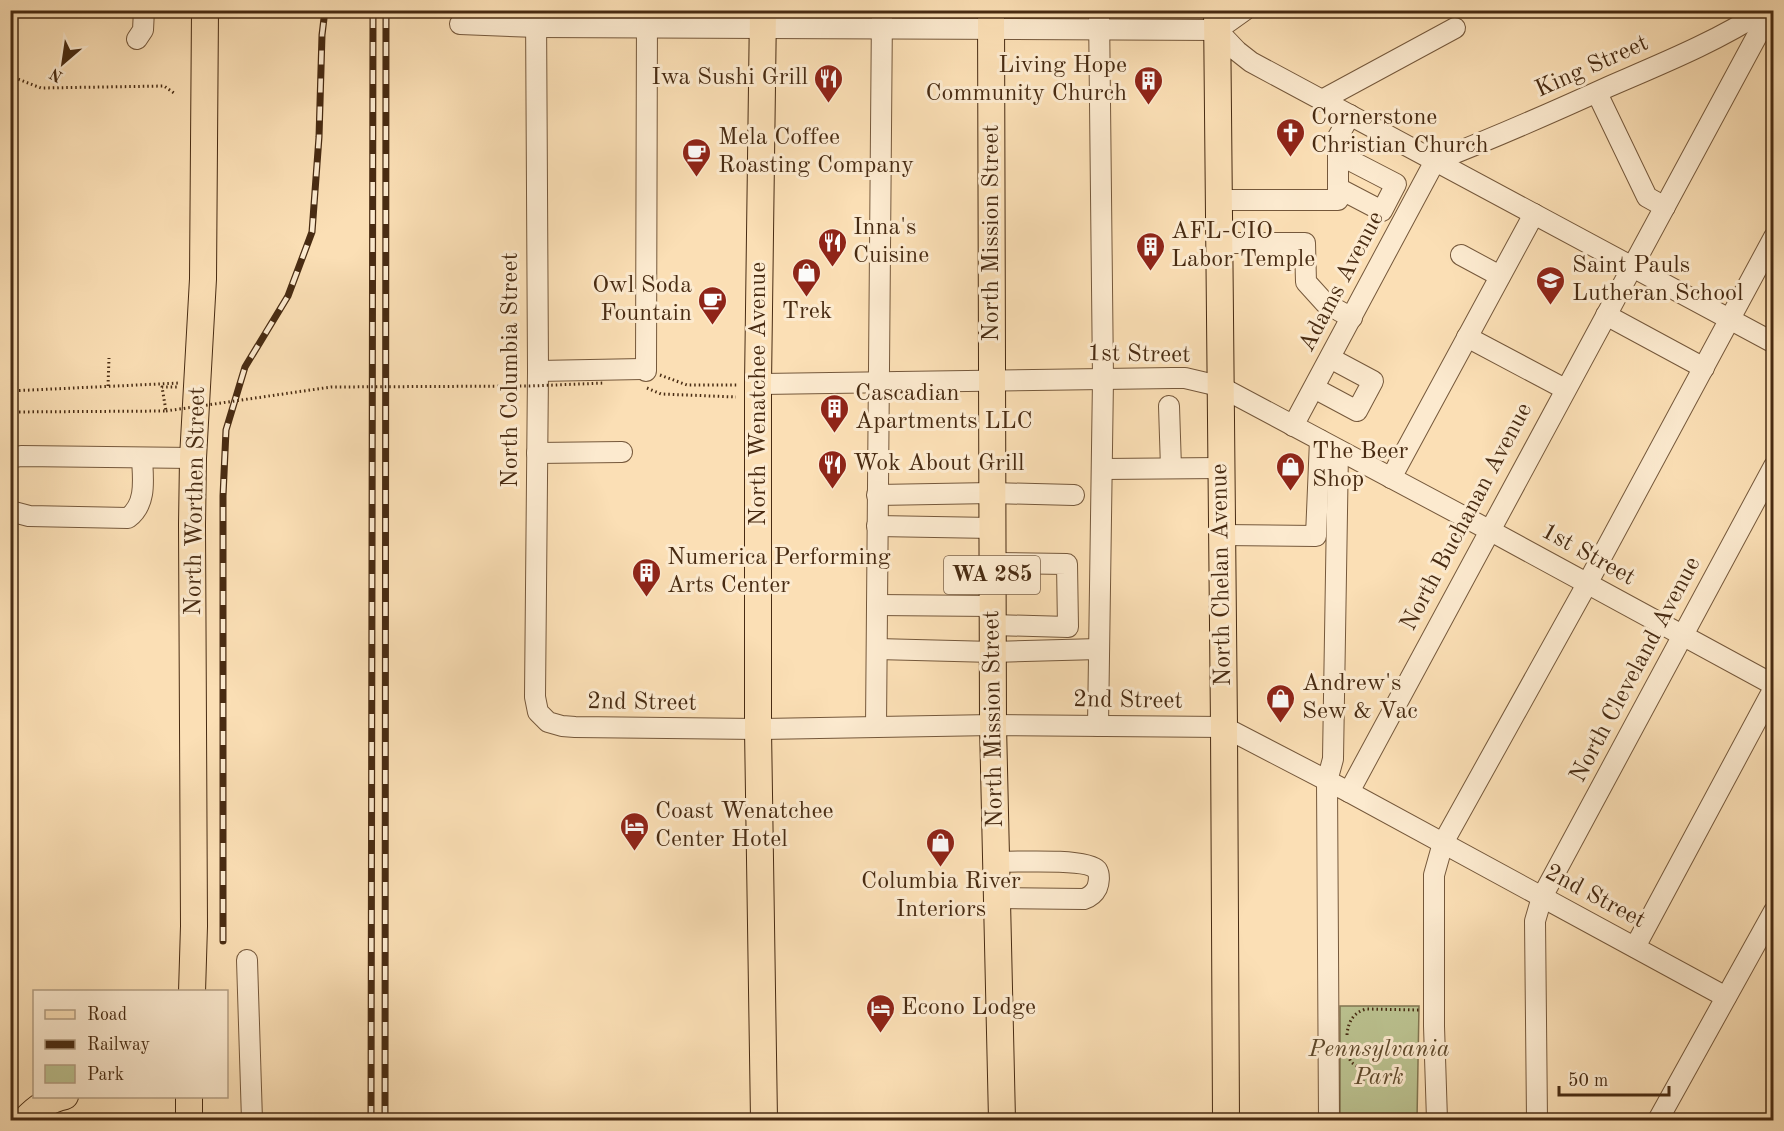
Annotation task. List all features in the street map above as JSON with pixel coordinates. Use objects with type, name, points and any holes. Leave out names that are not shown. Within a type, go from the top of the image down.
[{"type":"main road","name":"North Worthen Street","points":[[192,990],[194,926],[193,458],[203,279],[205,10]]},
{"type":"main road","name":"North Wenatchee Avenue","points":[[763,19],[758,384],[758,729],[764,1120]]},
{"type":"main road","name":"North Mission Street","points":[[991,20],[993,725],[1002,1120]]},
{"type":"main road","name":"North Chelan Avenue","points":[[1217,20],[1226,1120]]},
{"type":"main road","points":[[26,1120],[38,1107],[59,1098]]},
{"type":"main road","points":[[189,1098],[189,1120]]},
{"type":"street","points":[[137,39],[143,30],[144,10]]},
{"type":"street","points":[[460,24],[537,19],[1217,20],[1245,10]]},
{"type":"street","name":"King Street","points":[[1435,161],[1514,130],[1718,38],[1765,10]]},
{"type":"street","name":"North Buchanan Avenue","points":[[1349,792],[1771,10]]},
{"type":"street","name":"North Columbia Street","points":[[537,19],[538,371],[535,697],[538,712]]},
{"type":"street","points":[[538,371],[642,376],[647,19]]},
{"type":"street","points":[[876,727],[882,20]]},
{"type":"street","points":[[1098,726],[1103,379],[1099,20]]},
{"type":"street","points":[[1217,20],[1245,58],[1773,343]]},
{"type":"street","points":[[1322,100],[1455,28]]},
{"type":"street","points":[[1597,93],[1647,197],[1665,207]]},
{"type":"street","points":[[1218,200],[1338,200],[1338,137],[1350,115]]},
{"type":"street","points":[[1338,154],[1396,184],[1382,211],[1338,188]]},
{"type":"street","name":"Adams Avenue","points":[[1293,426],[1435,161]]},
{"type":"street","points":[[1390,478],[1534,214]]},
{"type":"street","points":[[1437,1120],[1434,875],[1443,843],[1587,584],[1773,237]]},
{"type":"street","points":[[1218,243],[1305,243],[1306,282],[1324,303],[1352,318]]},
{"type":"street","points":[[1461,255],[1500,276]]},
{"type":"street","points":[[1606,315],[1704,368]]},
{"type":"street","points":[[1467,337],[1565,390]]},
{"type":"street","points":[[1314,388],[1357,411],[1373,381],[1330,358]]},
{"type":"street","name":"1st Street","points":[[758,384],[1185,378],[1219,386],[1489,530],[1773,686]]},
{"type":"street","points":[[1169,406],[1171,468]]},
{"type":"street","points":[[1221,535],[1316,536],[1320,440]]},
{"type":"street","points":[[1329,1120],[1327,781],[1333,759],[1338,450]]},
{"type":"street","points":[[537,453],[622,452]]},
{"type":"street","points":[[10,458],[21,456],[193,458]]},
{"type":"street","points":[[10,511],[29,516],[128,518],[134,513],[143,491],[142,458]]},
{"type":"street","name":"North Cleveland Avenue","points":[[1537,1120],[1535,921],[1542,897],[1773,466]]},
{"type":"street","points":[[1102,469],[1220,468]]},
{"type":"street","points":[[877,495],[992,492],[1074,495]]},
{"type":"street","points":[[877,526],[992,528]]},
{"type":"street","points":[[877,605],[992,616],[1068,627],[1067,564],[992,563]]},
{"type":"street","points":[[877,649],[993,652],[1099,649]]},
{"type":"street","points":[[1635,947],[1773,686]]},
{"type":"street","name":"2nd Street","points":[[538,712],[548,722],[562,726],[629,729],[993,725],[1224,728],[1349,792],[1726,997]]},
{"type":"street","points":[[996,862],[1088,864],[1097,870],[1099,876],[1095,893],[1084,899],[997,898]]},
{"type":"street","points":[[1658,1120],[1773,911]]},
{"type":"street","points":[[247,960],[252,1120]]},
{"type":"path","points":[[10,76],[41,88],[164,86],[174,93]]},
{"type":"path","points":[[108,386],[109,358]]},
{"type":"path","points":[[642,376],[687,385],[758,384]]},
{"type":"path","points":[[642,376],[648,388],[661,394],[736,397]]},
{"type":"path","points":[[10,412],[166,411],[331,387],[615,384]]},
{"type":"path","points":[[10,391],[184,385],[162,387],[166,411]]},
{"type":"path","points":[[1346,1040],[1349,1022],[1359,1011],[1366,1009],[1434,1010]]},
{"type":"path","points":[[1346,1050],[1352,1062],[1363,1071],[1363,1084]]},
{"type":"green space","name":"Pennsylvania Park","points":[[1340,1006],[1419,1006],[1417,1120],[1340,1120]]},
{"type":"railway","points":[[223,941],[223,496],[226,430],[245,367],[288,296],[312,232],[325,10]]},
{"type":"railway","points":[[371,1120],[373,10]]},
{"type":"railway","points":[[385,1120],[386,10]]},
{"type":"place","name":"Iwa Sushi Grill","points":[[829,104]]},
{"type":"place","name":"Living Hope Community Church","points":[[1148,106]]},
{"type":"place","name":"Cornerstone Christian Church","points":[[1290,158]]},
{"type":"place","name":"Mela Coffee Roasting Company","points":[[697,178]]},
{"type":"place","name":"Inna's Cuisine","points":[[832,268]]},
{"type":"place","name":"AFL-CIO Labor Temple","points":[[1150,272]]},
{"type":"place","name":"Trek","points":[[807,298]]},
{"type":"place","name":"Saint Pauls Lutheran School","points":[[1551,306]]},
{"type":"place","name":"Owl Soda Fountain","points":[[713,326]]},
{"type":"place","name":"Cascadian Apartments LLC","points":[[834,434]]},
{"type":"place","name":"Wok About Grill","points":[[832,490]]},
{"type":"place","name":"The Beer Shop","points":[[1291,492]]},
{"type":"place","name":"Numerica Performing Arts Center","points":[[646,598]]},
{"type":"place","name":"Andrew's Sew & Vac","points":[[1281,724]]},
{"type":"place","name":"Coast Wenatchee Center Hotel","points":[[634,852]]},
{"type":"place","name":"Columbia River Interiors","points":[[941,868]]},
{"type":"place","name":"Econo Lodge","points":[[880,1034]]}]
